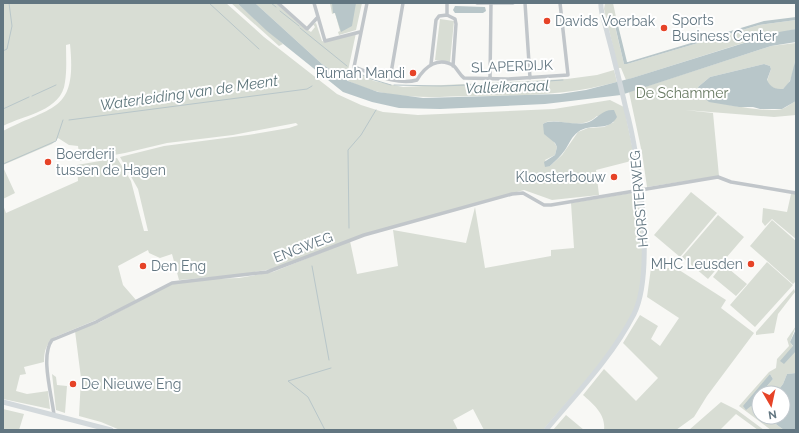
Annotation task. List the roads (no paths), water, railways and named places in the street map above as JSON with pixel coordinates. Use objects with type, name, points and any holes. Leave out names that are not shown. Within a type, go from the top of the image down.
[{"type":"street","points":[[278,3],[307,29],[317,18]]},
{"type":"street","points":[[314,3],[317,18],[325,41],[360,32]]},
{"type":"street","points":[[367,3],[354,67],[390,79],[415,80],[424,69],[431,64],[436,20],[439,16],[447,15],[455,19],[456,24],[453,66]]},
{"type":"street","points":[[390,79],[403,3]]},
{"type":"street","points":[[447,3],[447,15]]},
{"type":"street","points":[[477,3],[513,3]]},
{"type":"street","points":[[525,3],[530,78]]},
{"type":"street","name":"SLAPERDIJK","points":[[431,64],[442,62],[453,66],[464,78],[490,80],[568,75],[560,3]]},
{"type":"street","points":[[490,80],[491,4]]},
{"type":"street","name":"HORSTERWEG","points":[[546,430],[603,362],[634,314],[643,280],[641,190],[634,141],[602,12],[602,4]]},
{"type":"street","points":[[641,190],[718,177],[730,182],[796,193]]},
{"type":"street","name":"ENGWEG","points":[[54,415],[47,362],[48,346],[52,340],[96,322],[172,283],[267,272],[364,235],[512,194],[523,193],[544,205],[551,206],[641,190]]},
{"type":"street","points":[[3,402],[111,430]]},
{"type":"waterway","points":[[3,51],[7,49],[12,26],[9,3]]},
{"type":"waterway","points":[[209,3],[259,49]]},
{"type":"waterway","points":[[271,3],[276,7]]},
{"type":"waterway","points":[[280,11],[299,26]]},
{"type":"waterway","points":[[300,28],[347,66]]},
{"type":"waterway","points":[[352,70],[371,79],[391,85]]},
{"type":"waterway","name":"Valleikanaal","points":[[533,82],[563,80]]},
{"type":"waterway","name":"Valleikanaal","points":[[496,84],[530,82]]},
{"type":"waterway","name":"Valleikanaal","points":[[394,85],[441,86],[493,84]]},
{"type":"waterway","points":[[32,96],[56,85]]},
{"type":"waterway","name":"Waterleiding van de Meent","points":[[69,120],[307,89],[312,86]]},
{"type":"waterway","points":[[3,109],[29,97]]},
{"type":"waterway","points":[[349,228],[348,150],[361,135],[376,110]]},
{"type":"waterway","name":"Waterleiding van de Meent","points":[[3,164],[56,141],[63,120]]},
{"type":"waterway","points":[[312,266],[329,360]]},
{"type":"waterway","points":[[325,430],[308,397],[288,381],[331,368]]},
{"type":"place","name":"Davids Voerbak","points":[[547,21]]},
{"type":"place","name":"Sports Business Center","points":[[664,28]]},
{"type":"place","name":"Rumah Mandi","points":[[413,73]]},
{"type":"place","name":"Boerderij tussen de Hagen","points":[[48,162]]},
{"type":"place","name":"Kloosterbouw","points":[[614,177]]},
{"type":"place","name":"MHC Leusden","points":[[751,264]]},
{"type":"place","name":"Den Eng","points":[[143,266]]},
{"type":"place","name":"De Nieuwe Eng","points":[[73,384]]},
{"type":"park label","name":"De Schammer","points":[[682,93]]}]
